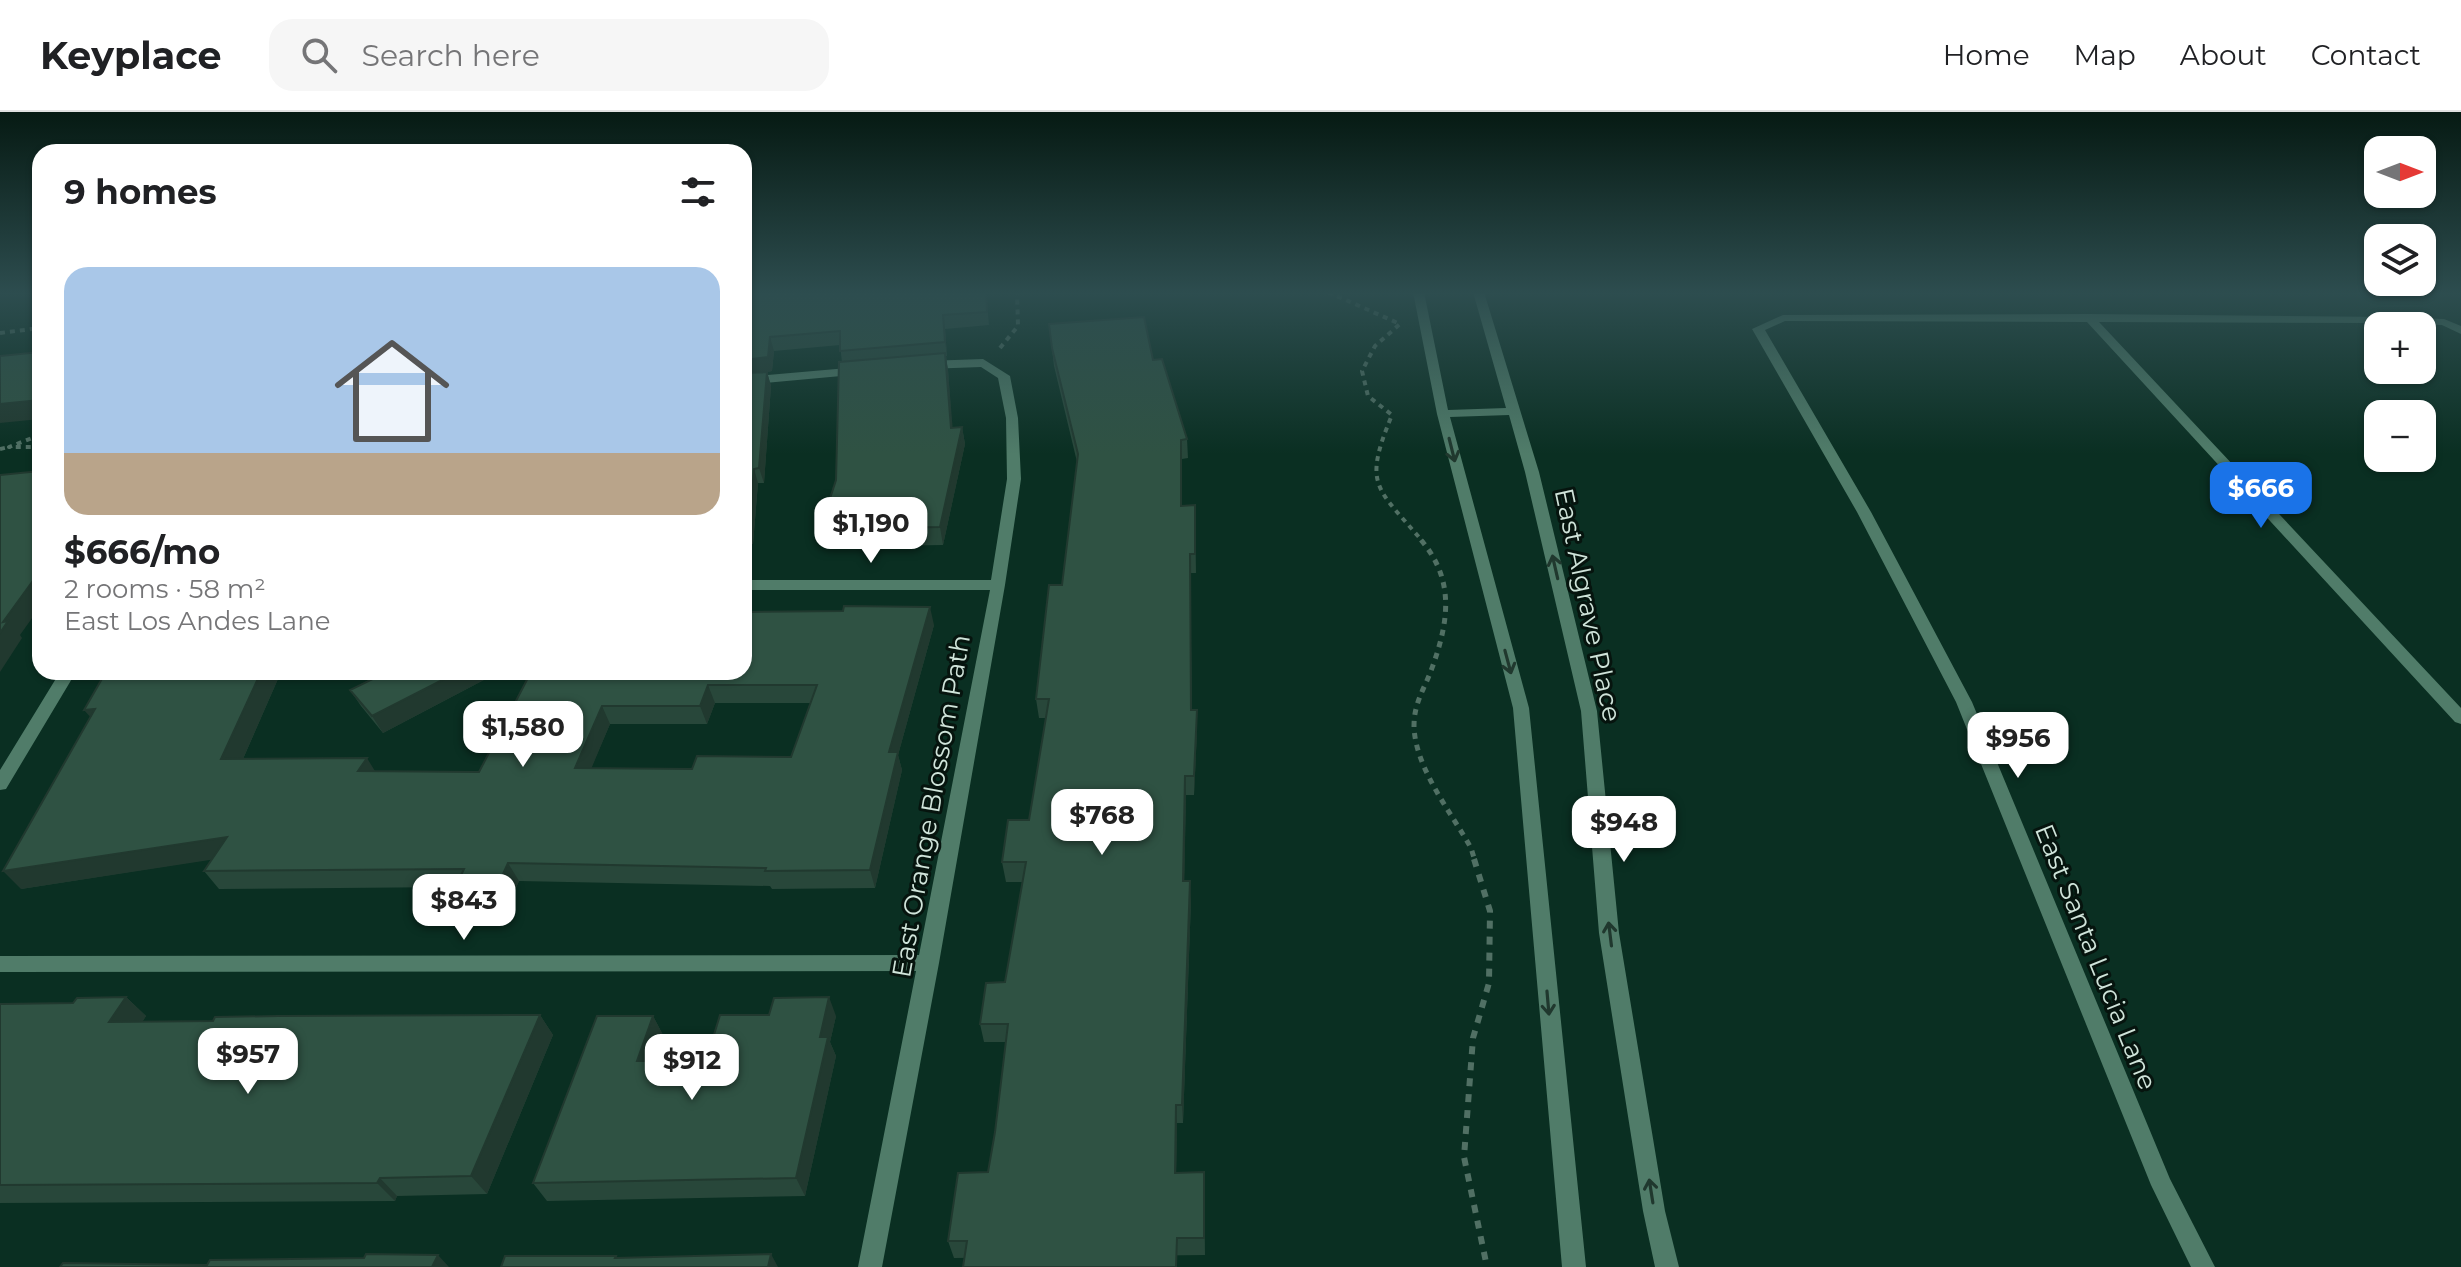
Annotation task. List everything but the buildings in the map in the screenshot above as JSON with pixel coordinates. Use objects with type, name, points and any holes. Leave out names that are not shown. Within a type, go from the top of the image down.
[{"type":"street","points":[[1429,346],[1443,414],[1521,708],[1574,1267]]},
{"type":"street","name":"East Algrave Place","points":[[1494,346],[1532,472],[1589,711],[1609,933],[1654,1211],[1667,1267]]},
{"type":"street","name":"East Santa Lucia Lane","points":[[1768,346],[1864,512],[1964,702],[2162,1185],[2203,1267]]},
{"type":"street","points":[[2115,346],[2461,718]]},
{"type":"street","points":[[914,366],[983,363]]},
{"type":"street","name":"East Orange Blossom Path","points":[[870,1267],[929,963],[998,585],[1014,479],[1012,418],[1004,376],[983,363]]},
{"type":"street","points":[[752,380],[868,370]]},
{"type":"street","points":[[1443,414],[1514,411]]},
{"type":"street","points":[[752,585],[998,585]]},
{"type":"street","points":[[0,784],[63,680]]},
{"type":"street","points":[[0,964],[929,963]]},
{"type":"path","points":[[983,363],[1003,346]]},
{"type":"path","points":[[1375,346],[1362,371],[1368,396],[1392,415],[1376,453],[1375,473],[1380,491],[1429,549],[1444,576],[1447,612],[1432,669],[1418,695],[1414,727],[1425,767],[1471,848],[1490,911],[1489,983],[1473,1038],[1464,1157],[1487,1267]]},
{"type":"path","points":[[0,449],[32,438]]},
{"type":"path","points":[[9,447],[32,447]]}]
